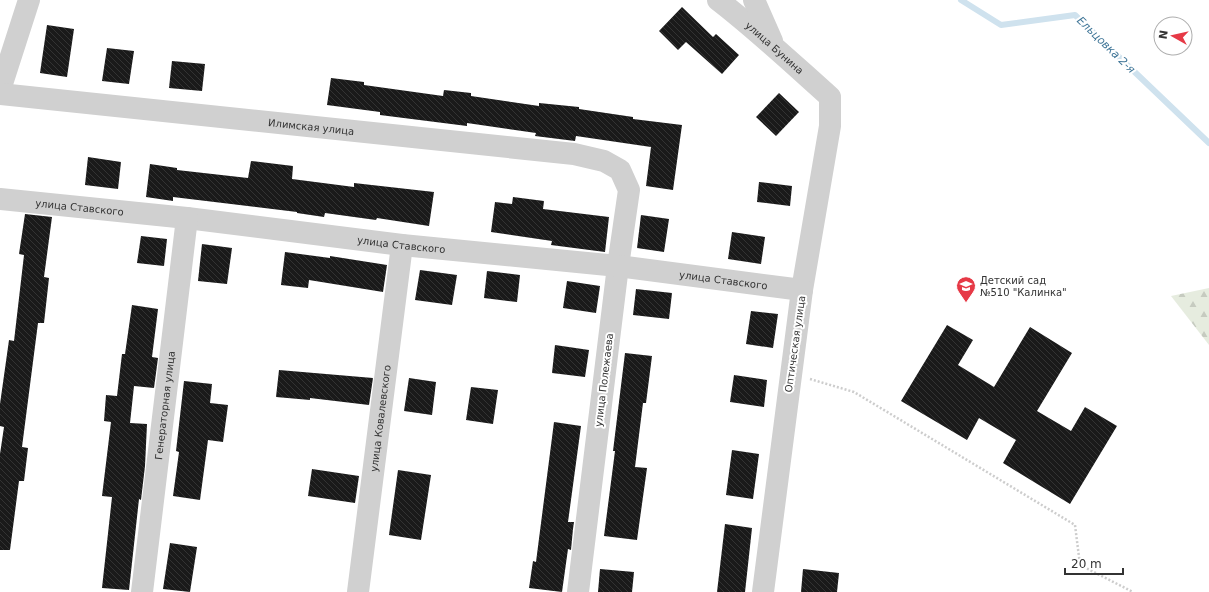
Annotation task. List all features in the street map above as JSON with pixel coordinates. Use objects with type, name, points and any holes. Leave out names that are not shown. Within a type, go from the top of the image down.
[{"type":"street","points":[[0,90],[29,0]]},
{"type":"street","name":"улица Бунина","points":[[718,0],[774,46],[830,97]]},
{"type":"street","points":[[754,0],[774,46]]},
{"type":"street","name":"Илимская улица","points":[[0,94],[574,154],[604,161],[620,170]]},
{"type":"street","name":"Оптическая улица","points":[[763,592],[802,290],[830,126],[830,97]]},
{"type":"street","name":"улица Полежаева","points":[[578,592],[618,266],[629,190],[620,170]]},
{"type":"street","name":"улица Ставского","points":[[0,199],[187,218],[402,245],[618,266],[802,290]]},
{"type":"street","name":"Генераторная улица","points":[[142,592],[187,218]]},
{"type":"street","name":"улица Ковалевского","points":[[358,592],[402,245]]},
{"type":"path","points":[[791,374],[854,392],[1075,525],[1080,566],[1133,592]]},
{"type":"green space","points":[[1209,288],[1209,345],[1171,296]]},
{"type":"building","points":[[682,7],[713,37],[716,34],[739,55],[722,74],[686,42],[678,50],[659,31]]},
{"type":"building","points":[[47,25],[74,29],[67,77],[40,73]]},
{"type":"building","points":[[107,48],[134,51],[129,84],[102,81]]},
{"type":"building","points":[[172,61],[205,64],[202,91],[169,88]]},
{"type":"building","points":[[331,78],[364,82],[364,85],[443,96],[444,90],[471,93],[471,96],[539,106],[539,103],[579,107],[579,109],[633,117],[633,119],[682,125],[673,190],[646,186],[651,147],[576,136],[575,141],[535,136],[536,133],[467,123],[467,126],[380,115],[380,112],[327,105]]},
{"type":"building","points":[[779,93],[799,112],[776,136],[756,117]]},
{"type":"building","points":[[88,157],[121,162],[118,189],[85,185]]},
{"type":"building","points":[[251,161],[293,166],[292,179],[354,187],[354,183],[434,192],[429,226],[377,218],[376,220],[325,213],[324,217],[297,212],[173,197],[173,201],[146,197],[150,164],[177,168],[177,170],[248,178]]},
{"type":"building","points":[[759,182],[792,186],[790,206],[757,202]]},
{"type":"building","points":[[513,197],[544,201],[543,209],[609,217],[605,252],[551,245],[552,241],[491,232],[495,202],[512,204]]},
{"type":"building","points":[[25,214],[52,217],[44,277],[49,278],[44,323],[38,323],[22,447],[28,448],[24,481],[19,481],[10,550],[0,550],[0,454],[4,427],[0,426],[0,404],[9,340],[14,341],[24,255],[19,254]]},
{"type":"building","points":[[641,215],[669,219],[664,252],[637,248]]},
{"type":"building","points":[[732,232],[765,237],[761,264],[728,259]]},
{"type":"building","points":[[141,236],[167,239],[164,266],[137,263]]},
{"type":"building","points":[[202,244],[232,248],[227,284],[198,281]]},
{"type":"building","points":[[285,252],[330,258],[330,256],[387,265],[383,292],[309,280],[308,288],[281,285]]},
{"type":"building","points":[[420,270],[457,275],[452,305],[415,300]]},
{"type":"building","points":[[487,271],[520,275],[517,302],[484,298]]},
{"type":"building","points":[[567,281],[600,286],[596,313],[563,308]]},
{"type":"building","points":[[636,289],[672,293],[669,319],[633,315]]},
{"type":"building","points":[[132,305],[158,309],[152,357],[158,358],[154,388],[134,386],[130,423],[147,424],[145,466],[141,500],[139,499],[129,590],[102,588],[112,497],[102,496],[111,422],[104,421],[106,395],[117,396],[122,354],[125,354]]},
{"type":"building","points":[[751,311],[778,314],[773,348],[746,344]]},
{"type":"building","points":[[947,325],[973,340],[958,365],[994,387],[1030,327],[1072,353],[1037,411],[1071,431],[1085,407],[1117,426],[1070,504],[1003,463],[1016,440],[979,418],[967,440],[901,401]]},
{"type":"building","points":[[555,345],[589,350],[585,377],[552,373]]},
{"type":"building","points":[[625,353],[652,356],[646,403],[643,403],[635,467],[647,468],[637,540],[604,536],[615,451],[613,451]]},
{"type":"building","points":[[279,370],[373,378],[369,405],[310,398],[310,400],[276,397]]},
{"type":"building","points":[[734,375],[767,380],[764,407],[730,402]]},
{"type":"building","points":[[409,378],[436,382],[432,415],[404,411]]},
{"type":"building","points":[[184,381],[212,384],[210,403],[228,405],[223,442],[208,440],[200,500],[173,496],[179,452],[176,451]]},
{"type":"building","points":[[471,387],[498,390],[493,424],[466,420]]},
{"type":"building","points":[[554,422],[581,426],[568,522],[574,522],[571,550],[568,549],[562,592],[529,588],[533,561],[536,562]]},
{"type":"building","points":[[732,450],[759,454],[753,499],[726,495]]},
{"type":"building","points":[[312,469],[359,476],[355,503],[308,496]]},
{"type":"building","points":[[398,470],[431,475],[421,540],[389,535]]},
{"type":"building","points":[[725,524],[752,528],[745,592],[717,592]]},
{"type":"building","points":[[170,543],[197,547],[190,592],[163,589]]},
{"type":"building","points":[[600,569],[634,572],[632,592],[598,592]]},
{"type":"building","points":[[803,569],[839,573],[837,592],[801,592]]},
{"type":"waterway","name":"Ельцовка 2-я","points":[[961,0],[1001,25],[1075,15],[1209,143]]},
{"type":"place","name":"Детский сад №510 \"Калинка\"","points":[[966,303]]}]
